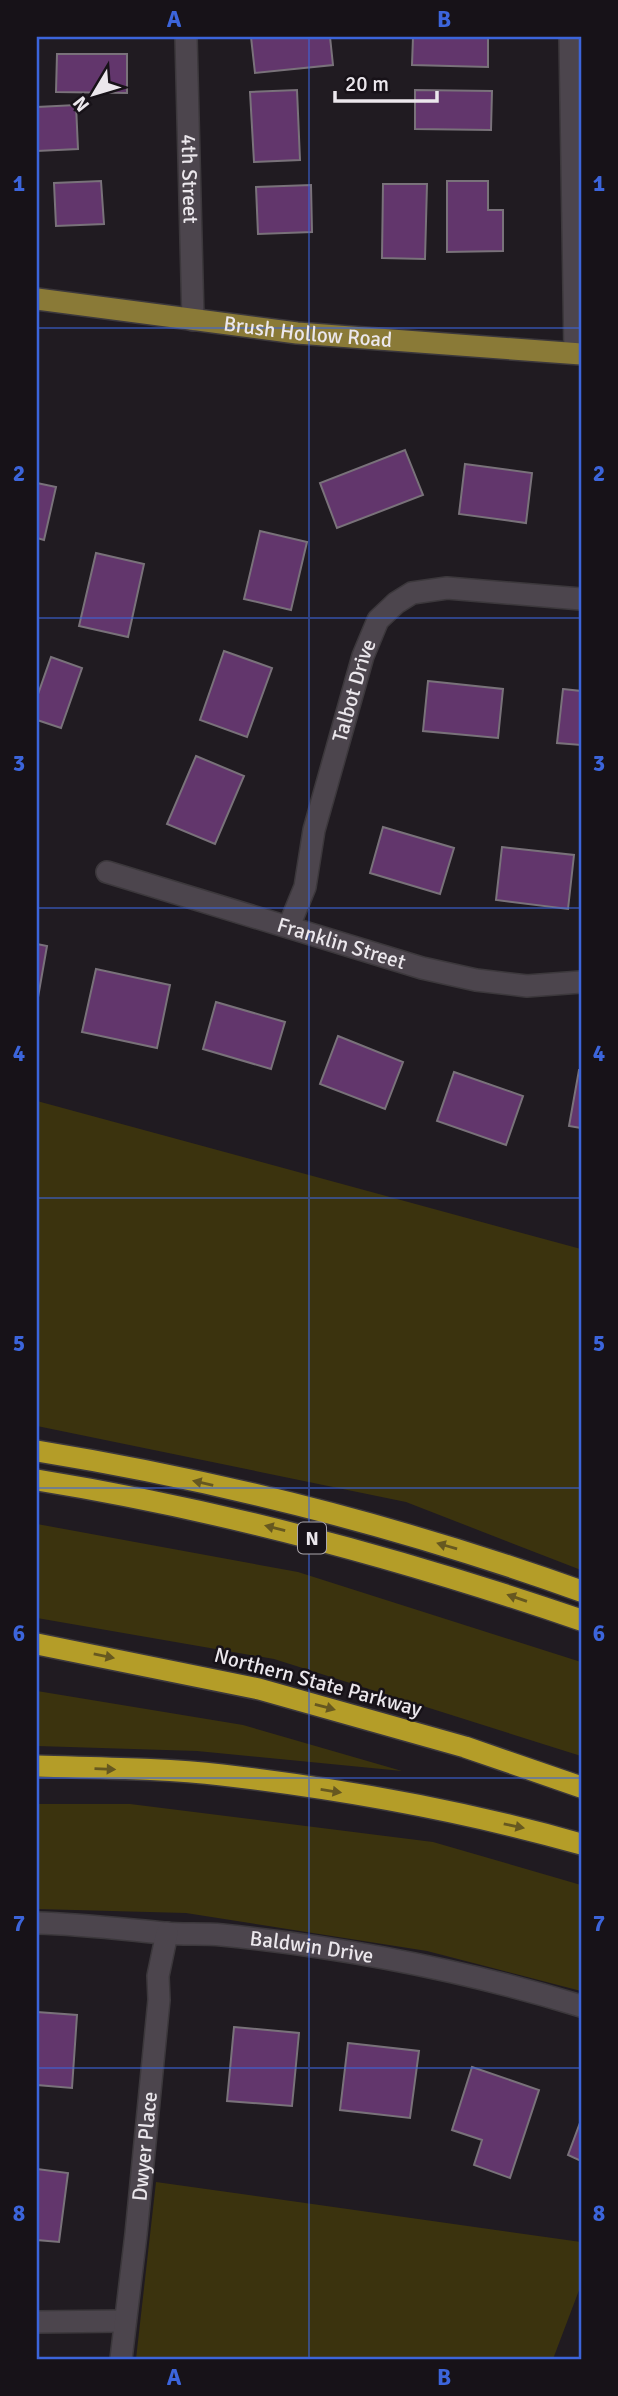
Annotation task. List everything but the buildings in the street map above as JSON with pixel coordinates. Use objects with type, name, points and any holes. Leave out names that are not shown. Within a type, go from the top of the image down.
[{"type":"highway","points":[[37,1451],[171,1476],[323,1512],[470,1553],[581,1591]]},
{"type":"highway","name":"N","points":[[37,1480],[115,1493],[289,1532],[471,1582],[581,1620]]},
{"type":"highway","name":"Northern State Parkway","points":[[37,1644],[259,1689],[465,1747],[581,1787]]},
{"type":"highway","points":[[37,1766],[220,1775],[282,1783],[447,1812],[581,1844]]},
{"type":"main road","name":"Brush Hollow Road","points":[[37,299],[296,333],[578,354]]},
{"type":"street","name":"4th Street","points":[[186,37],[193,320]]},
{"type":"street","points":[[570,37],[578,354]]},
{"type":"street","name":"Talbot Drive","points":[[289,926],[305,887],[314,830],[363,656],[379,620],[396,603],[412,593],[447,589],[581,599]]},
{"type":"street","name":"Franklin Street","points":[[107,872],[422,968],[476,981],[527,986],[581,982]]},
{"type":"street","name":"Baldwin Drive","points":[[37,1923],[82,1924],[167,1933],[219,1934],[339,1951],[522,1988],[581,2006]]},
{"type":"street","name":"Dwyer Place","points":[[121,2359],[157,2028],[158,1976],[167,1933]]},
{"type":"street","points":[[37,2322],[124,2321]]},
{"type":"shaded area","points":[[37,1101],[581,1249],[581,1570],[406,1502],[37,1426]]},
{"type":"shaded area","points":[[37,1524],[298,1572],[581,1662],[581,1756],[274,1659],[37,1618]]},
{"type":"shaded area","points":[[37,1691],[243,1725],[402,1771],[197,1751],[37,1746]]},
{"type":"shaded area","points":[[37,1804],[130,1804],[433,1842],[581,1885],[581,1991],[427,1951],[186,1913],[37,1909]]},
{"type":"shaded area","points":[[156,2182],[581,2242],[581,2285],[553,2359],[136,2359]]}]
